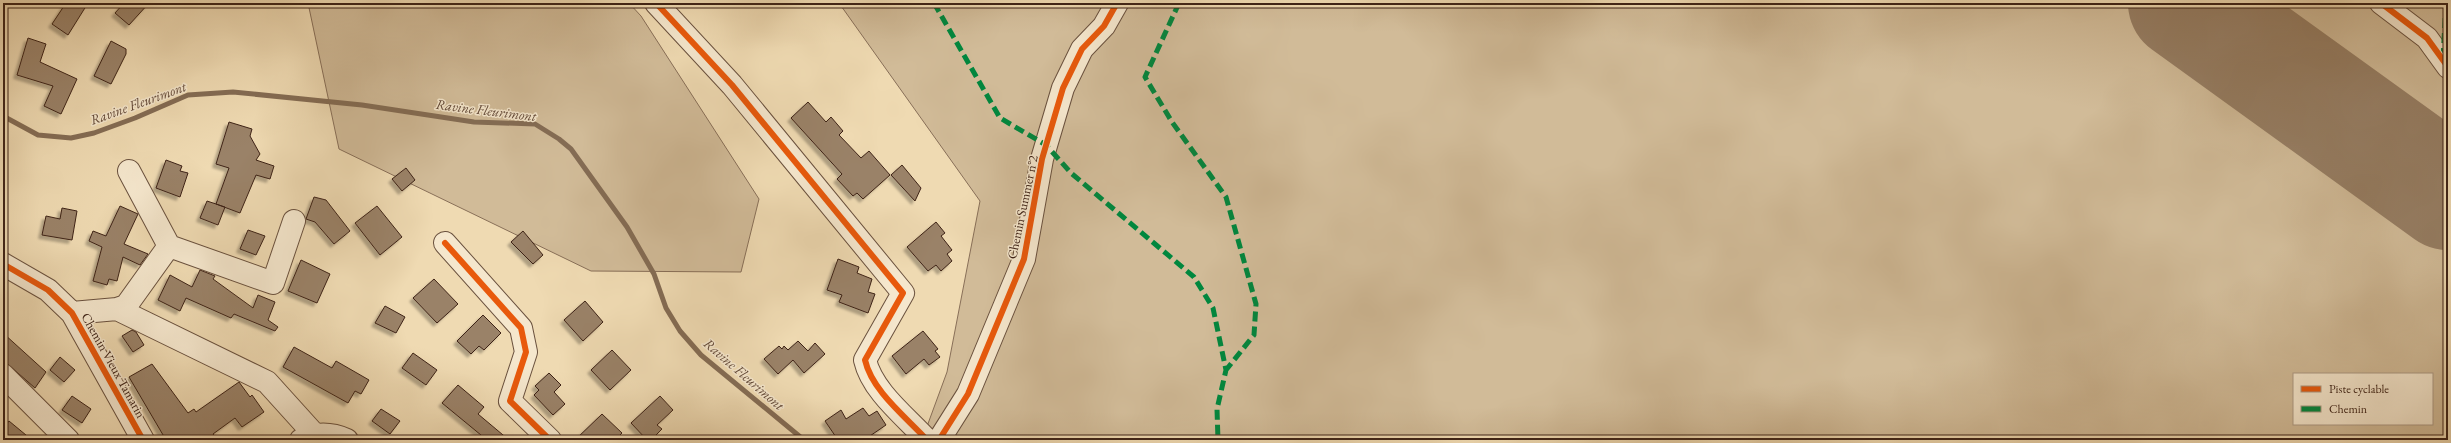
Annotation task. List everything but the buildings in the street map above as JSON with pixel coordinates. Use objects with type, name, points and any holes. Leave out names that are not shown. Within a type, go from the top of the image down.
[{"type":"street","points":[[656,3],[732,85],[904,293],[865,360],[868,372],[878,388],[927,440]]},
{"type":"street","name":"Chemin Summer n°2","points":[[939,440],[968,394],[1024,259],[1042,159],[1063,88],[1082,49],[1104,26],[1117,3]]},
{"type":"street","points":[[2381,3],[2427,38],[2448,66]]},
{"type":"street","points":[[129,170],[169,246],[273,283],[294,221]]},
{"type":"street","points":[[445,243],[521,328],[526,352],[510,401],[550,440]]},
{"type":"street","points":[[72,313],[117,309],[126,306],[169,246]]},
{"type":"street","name":"Chemin Vieux Tamarin","points":[[6,269],[48,290],[72,313],[144,440]]},
{"type":"street","points":[[117,309],[267,382],[308,437],[327,434],[347,440]]},
{"type":"street","points":[[3,375],[68,440]]},
{"type":"shaded area","points":[[308,3],[629,3],[641,16],[759,199],[741,272],[591,271],[339,149]]},
{"type":"shaded area","points":[[839,3],[2448,3],[2448,440],[922,440],[947,372],[980,201]]},
{"type":"waterway","name":"Ravine Fleurimont","points":[[3,116],[38,135],[71,138],[94,133],[135,118],[188,95],[233,92],[362,105],[474,122],[535,124],[559,139],[571,149],[627,227],[654,274],[666,308],[680,331],[701,355],[804,440]]},
{"type":"runway","points":[[2185,3],[2448,193]]},
{"type":"marked path","points":[[934,3],[1000,118],[1046,145],[1071,173],[1194,277],[1213,308],[1226,370],[1217,409],[1218,440]]},
{"type":"marked path","points":[[1179,3],[1145,77],[1172,122],[1226,197],[1256,304],[1254,335],[1226,370]]},
{"type":"marked path","points":[[2443,58],[2446,3]]},
{"type":"cycle path","points":[[656,3],[732,85],[903,293],[865,360],[869,371],[882,393],[927,440]]},
{"type":"cycle path","points":[[939,440],[968,394],[1024,259],[1042,159],[1063,88],[1082,49],[1104,26],[1117,3]]},
{"type":"cycle path","points":[[2381,3],[2427,38],[2448,67]]},
{"type":"cycle path","points":[[445,243],[521,328],[526,352],[510,401],[550,440]]},
{"type":"cycle path","points":[[3,264],[48,290],[72,313],[143,440]]}]
